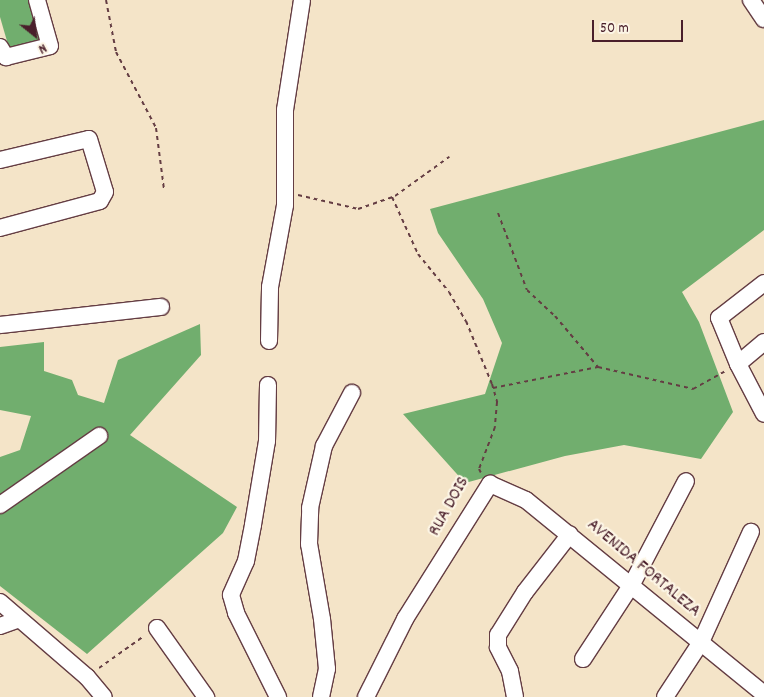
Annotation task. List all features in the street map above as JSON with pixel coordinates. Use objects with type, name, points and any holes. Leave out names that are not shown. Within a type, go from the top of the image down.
[{"type":"street","points":[[0,47],[6,57],[50,46],[38,0]]},
{"type":"street","points":[[269,341],[270,287],[286,192],[285,110],[302,0]]},
{"type":"street","points":[[751,0],[764,19]]},
{"type":"street","points":[[0,160],[89,139],[105,192],[100,201],[0,228]]},
{"type":"street","points":[[764,283],[719,318],[738,364],[764,414]]},
{"type":"street","points":[[0,325],[160,307]]},
{"type":"street","points":[[738,364],[764,342]]},
{"type":"street","points":[[268,385],[267,441],[253,525],[246,561],[231,596],[236,613],[278,697]]},
{"type":"street","points":[[321,697],[327,669],[322,619],[309,544],[310,508],[324,446],[352,393]]},
{"type":"street","points":[[0,505],[99,436]]},
{"type":"street","points":[[583,659],[632,584],[686,480]]},
{"type":"street","name":"AVENIDA FORTALEZA","points":[[490,484],[526,500],[632,584],[764,694]]},
{"type":"street","name":"RUA DOIS","points":[[366,697],[405,619],[490,484]]},
{"type":"street","points":[[665,697],[701,642],[751,532]]},
{"type":"street","points":[[515,697],[510,671],[498,646],[498,635],[525,592],[570,534]]},
{"type":"street","points":[[0,602],[86,677],[104,697]]},
{"type":"street","points":[[0,626],[19,619]]},
{"type":"street","points":[[157,628],[206,697]]},
{"type":"path","points":[[106,0],[116,52],[156,128],[164,190]]},
{"type":"path","points":[[286,192],[358,209],[392,197],[449,157]]},
{"type":"path","name":"RUA DOIS","points":[[392,197],[418,254],[449,292],[466,321],[494,388],[497,402],[495,427],[479,469],[490,484]]},
{"type":"path","points":[[498,213],[527,290],[556,316],[598,367]]},
{"type":"path","points":[[494,388],[598,367],[693,389],[738,364]]},
{"type":"path","points":[[86,677],[157,628]]},
{"type":"green space","points":[[0,0],[32,0],[45,40],[9,48],[0,17]]},
{"type":"green space","points":[[764,120],[764,230],[682,292],[699,322],[733,412],[701,459],[624,445],[565,456],[465,483],[403,414],[485,394],[502,343],[483,299],[438,233],[430,209]]},
{"type":"green space","points":[[200,324],[201,355],[130,435],[237,507],[223,533],[87,654],[0,586],[0,457],[20,450],[31,416],[0,410],[0,347],[44,342],[44,371],[72,380],[78,395],[104,403],[118,360]]}]
